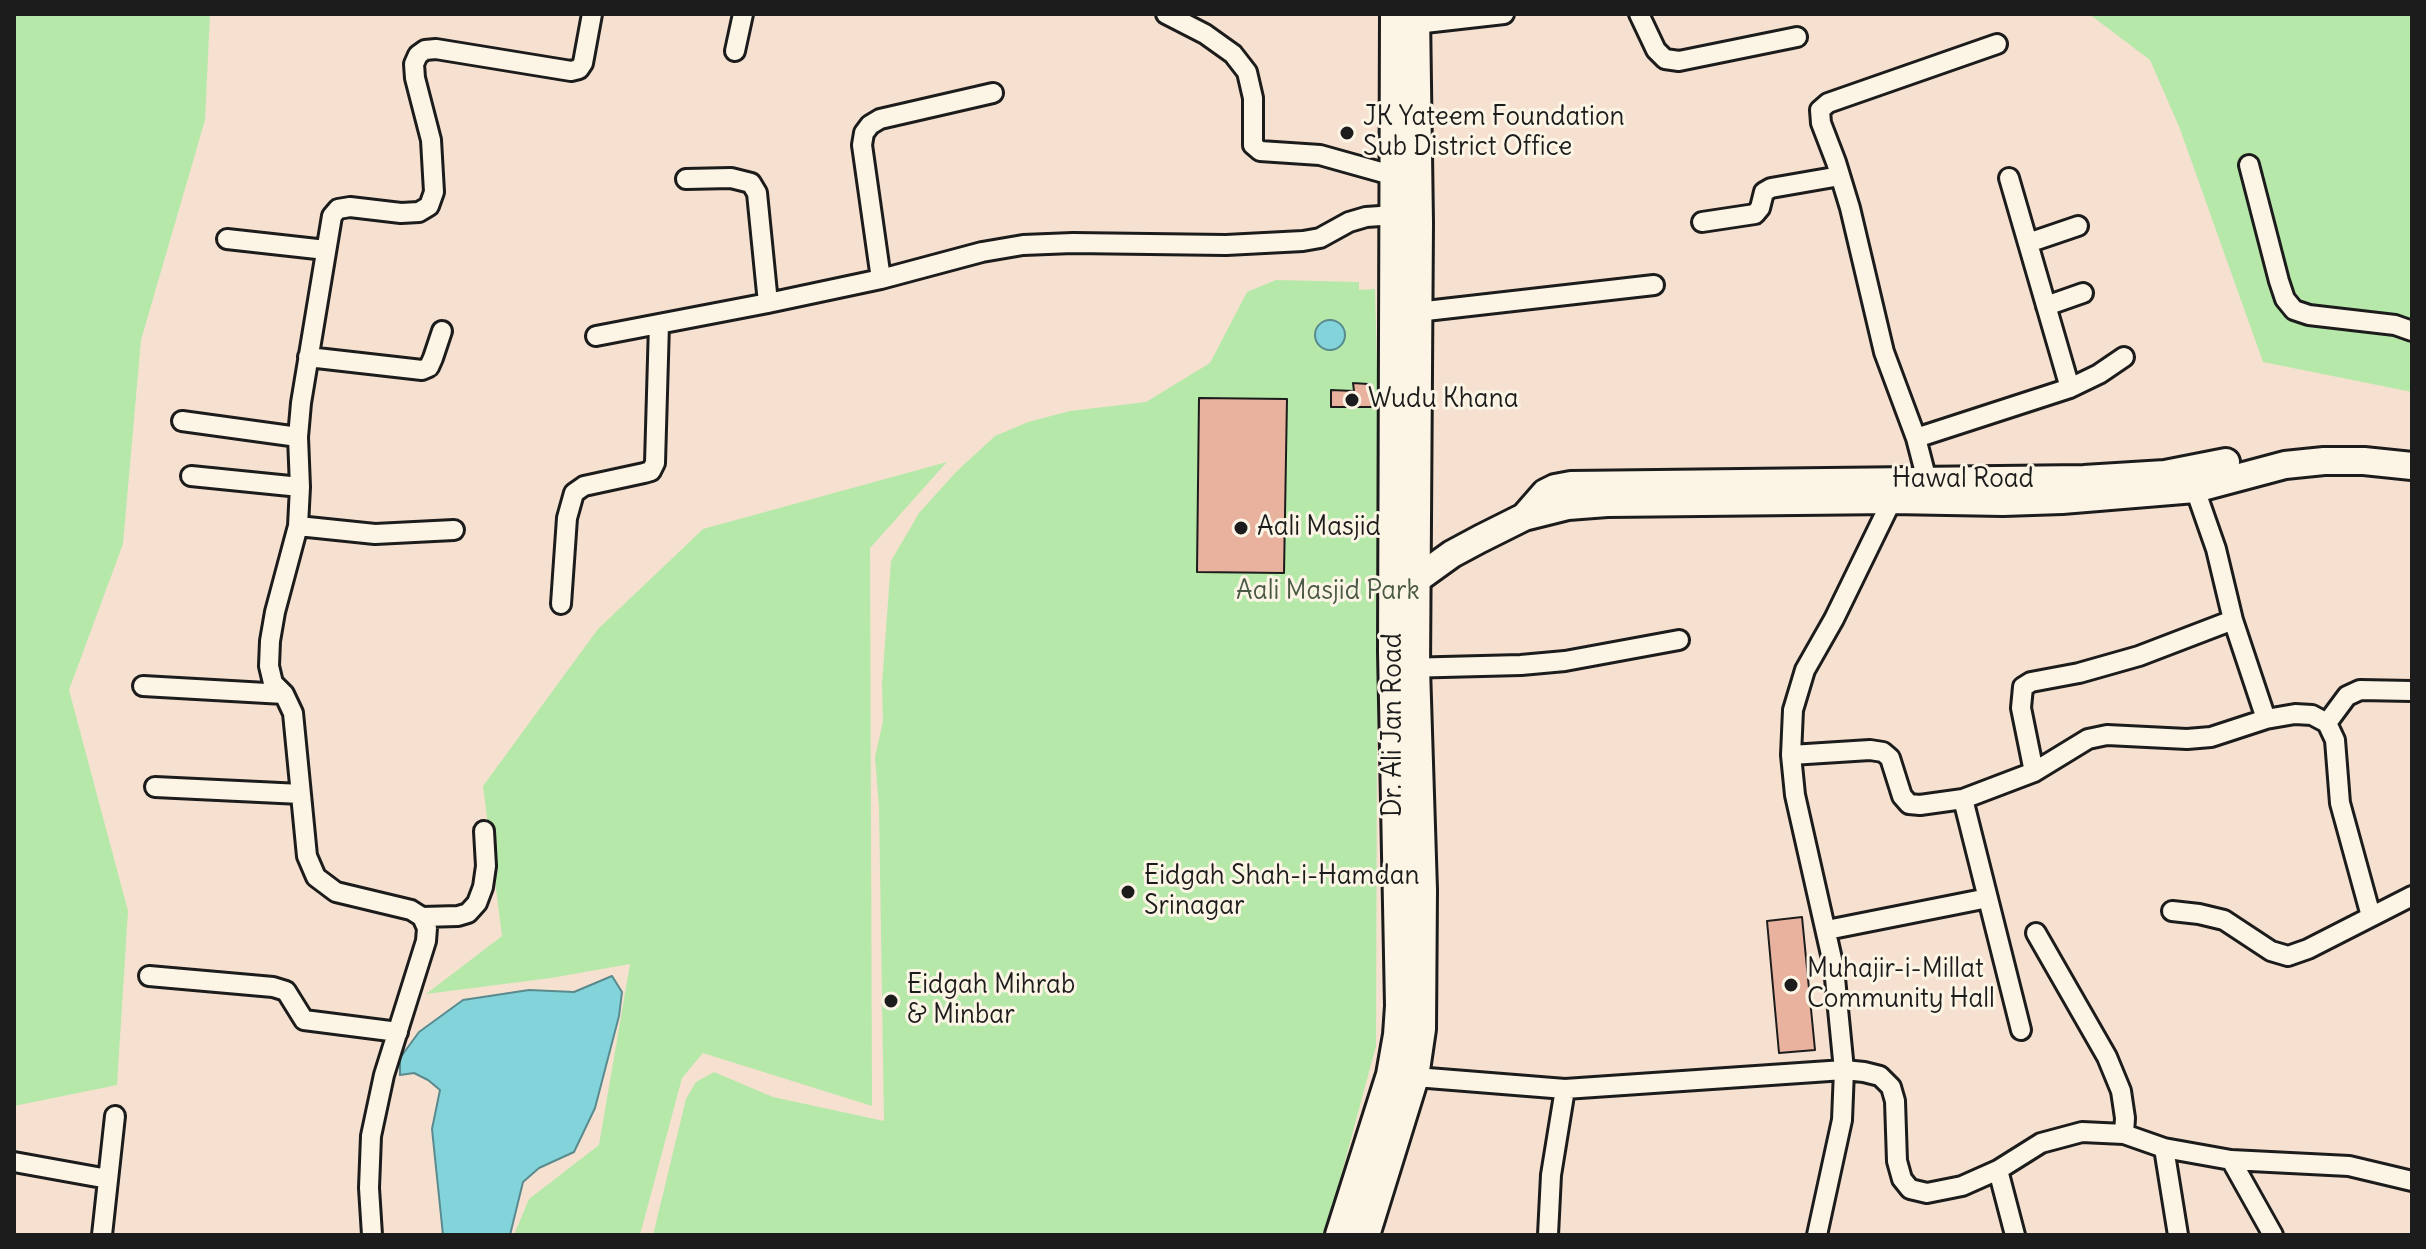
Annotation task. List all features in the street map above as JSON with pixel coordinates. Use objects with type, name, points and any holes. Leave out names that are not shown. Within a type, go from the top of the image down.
[{"type":"main road","name":"Dr. Ali Jan Road","points":[[1404,668],[1415,579],[1395,215],[1405,19]]},
{"type":"main road","name":"Dr. Ali Jan Road","points":[[1340,1235],[1421,1029],[1423,930],[1404,668],[1393,597],[1417,312],[1405,19]]},
{"type":"main road","name":"Hawal Road","points":[[1393,597],[1452,554],[1524,517],[1568,506],[1892,500],[1930,492],[2165,474],[2195,470],[2280,448],[2307,445],[2412,449]]},
{"type":"main road","name":"Hawal Road","points":[[1524,517],[1545,493],[1571,485],[2110,498],[2195,489],[2285,465],[2364,461],[2412,466]]},
{"type":"main road","name":"Dr. Ali Jan Road","points":[[1365,1235],[1402,1076]]},
{"type":"street","points":[[372,1235],[369,1188],[371,1136],[384,1075],[426,941],[427,928],[422,917],[411,910],[336,892],[316,877],[307,856],[293,713],[284,694],[273,683],[269,666],[270,641],[298,526],[298,437],[332,216],[338,209],[350,207],[401,213],[419,212],[429,206],[434,192],[431,140],[415,78],[414,64],[418,55],[425,50],[436,49],[571,71],[579,69],[583,63],[592,14]]},
{"type":"street","points":[[735,51],[743,14]]},
{"type":"street","points":[[1166,14],[1224,47],[1247,72],[1253,98],[1253,145],[1260,151],[1320,155],[1395,176]]},
{"type":"street","points":[[1405,19],[1504,14]]},
{"type":"street","points":[[1639,14],[1656,50],[1665,59],[1679,61],[1797,37]]},
{"type":"street","points":[[1930,492],[1916,438],[1884,352],[1840,176],[1821,123],[1820,110],[1828,103],[1997,44]]},
{"type":"street","points":[[881,279],[862,145],[864,133],[880,119],[993,93]]},
{"type":"street","points":[[2249,165],[2279,281],[2285,299],[2294,310],[2309,315],[2395,325],[2412,331]]},
{"type":"street","points":[[1702,222],[1755,214],[1764,192],[1771,188],[1840,176]]},
{"type":"street","points":[[686,179],[731,178],[751,183],[757,193],[768,303]]},
{"type":"street","points":[[2009,178],[2070,388]]},
{"type":"street","points":[[596,336],[881,279],[982,252],[1023,245],[1226,245],[1303,241],[1320,238],[1349,222],[1366,217],[1395,215]]},
{"type":"street","points":[[2028,243],[2078,226]]},
{"type":"street","points":[[227,239],[326,250]]},
{"type":"street","points":[[1417,312],[1654,285]]},
{"type":"street","points":[[2046,306],[2083,293]]},
{"type":"street","points":[[561,604],[567,518],[574,493],[584,486],[651,471],[655,463],[659,324]]},
{"type":"street","points":[[308,357],[422,370],[429,367],[442,331]]},
{"type":"street","points":[[1916,438],[2070,388],[2124,357]]},
{"type":"street","points":[[182,421],[298,437]]},
{"type":"street","points":[[191,476],[300,487]]},
{"type":"street","points":[[2195,489],[2266,719]]},
{"type":"street","points":[[1817,1235],[1842,1120],[1844,1070],[1834,968],[1795,795],[1791,755],[1793,710],[1805,670],[1834,619],[1892,500]]},
{"type":"street","points":[[298,526],[375,534],[454,530]]},
{"type":"street","points":[[2034,772],[2021,708],[2023,687],[2031,682],[2079,673],[2139,656],[2233,620]]},
{"type":"street","points":[[1404,668],[1565,661],[1679,640]]},
{"type":"street","points":[[143,686],[284,694]]},
{"type":"street","points":[[2327,723],[2347,696],[2360,690],[2412,691]]},
{"type":"street","points":[[1791,755],[1870,750],[1883,752],[1890,758],[1902,796],[1909,804],[1920,805],[1963,799],[2034,772],[2088,739],[2107,735],[2187,739],[2211,737],[2266,719],[2295,714],[2312,715],[2327,723],[2335,740],[2340,803],[2371,916]]},
{"type":"street","points":[[155,787],[301,794]]},
{"type":"street","points":[[1963,799],[2021,1030]]},
{"type":"street","points":[[422,917],[458,916],[468,913],[477,903],[486,866],[484,831]]},
{"type":"street","points":[[2172,911],[2224,920],[2271,951],[2288,956],[2308,949],[2412,896]]},
{"type":"street","points":[[1827,930],[1988,898]]},
{"type":"street","points":[[2036,933],[2107,1057],[2121,1091],[2124,1134]]},
{"type":"street","points":[[149,976],[273,987],[286,991],[304,1020],[398,1032]]},
{"type":"street","points":[[1402,1076],[1565,1089],[1844,1070],[1880,1076],[1891,1087],[1895,1101],[1897,1161],[1902,1179],[1910,1189],[1927,1193],[1962,1186],[1998,1170],[2041,1143],[2082,1132],[2124,1134],[2164,1148],[2231,1160],[2349,1166],[2412,1181]]},
{"type":"street","points":[[1548,1235],[1551,1175],[1565,1089]]},
{"type":"street","points":[[102,1235],[115,1116]]},
{"type":"street","points":[[2164,1148],[2178,1235]]},
{"type":"street","points":[[2231,1160],[2273,1235]]},
{"type":"street","points":[[14,1162],[108,1179]]},
{"type":"street","points":[[1998,1170],[2015,1235]]},
{"type":"green space","points":[[14,14],[210,14],[205,120],[141,340],[123,544],[69,690],[128,911],[117,1085],[14,1106]]},
{"type":"green space","points":[[2089,14],[2412,14],[2412,392],[2263,362],[2180,129],[2150,60]]},
{"type":"green space","name":"Eidgah Shah-i-Hamdan Srinagar","points":[[1276,280],[1359,282],[1359,290],[1375,289],[1378,407],[1376,1046],[1325,1235],[653,1235],[686,1099],[696,1082],[714,1072],[773,1097],[884,1121],[879,807],[875,757],[883,721],[882,684],[891,561],[919,513],[957,471],[995,436],[1028,422],[1070,411],[1146,402],[1210,363],[1247,292]],"holes":[[[1329,319],[1345,329],[1345,338],[1325,349],[1317,343],[1319,323]],[[1354,383],[1368,384],[1369,392],[1373,393],[1373,407],[1331,407],[1354,391]],[[1200,398],[1287,399],[1284,573],[1197,572]]]},
{"type":"green space","points":[[947,462],[870,548],[872,1106],[703,1053],[682,1078],[640,1235],[514,1235],[529,1199],[599,1145],[630,964],[426,994],[502,936],[483,786],[598,629],[703,529]]},
{"type":"water","points":[[1330,320],[1341,324],[1345,335],[1341,346],[1330,350],[1319,346],[1315,335],[1319,324]]},
{"type":"water","points":[[612,976],[622,992],[619,1016],[595,1108],[574,1152],[539,1168],[523,1182],[510,1235],[443,1235],[432,1129],[440,1090],[414,1073],[400,1075],[400,1058],[419,1032],[463,1000],[529,990],[574,992]]},
{"type":"building","name":"Wudu Khana","points":[[1353,383],[1368,384],[1369,392],[1373,392],[1373,407],[1331,407],[1331,390],[1354,391]]},
{"type":"building","name":"Aali Masjid","points":[[1199,398],[1287,399],[1284,573],[1197,572]]},
{"type":"building","name":"Muhajir-i-Millat Community Hall","points":[[1802,917],[1815,1050],[1779,1053],[1767,921]]},
{"type":"place","name":"JK Yateem Foundation Sub District Office","points":[[1347,133]]},
{"type":"place","name":"Wudu Khana","points":[[1352,400]]},
{"type":"place","name":"Aali Masjid","points":[[1241,528]]},
{"type":"place","name":"Eidgah Shah-i-Hamdan Srinagar","points":[[1128,892]]},
{"type":"place","name":"Muhajir-i-Millat Community Hall","points":[[1791,985]]},
{"type":"place","name":"Eidgah Mihrab & Minbar","points":[[891,1001]]},
{"type":"park label","name":"Aali Masjid Park","points":[[1328,592]]}]
